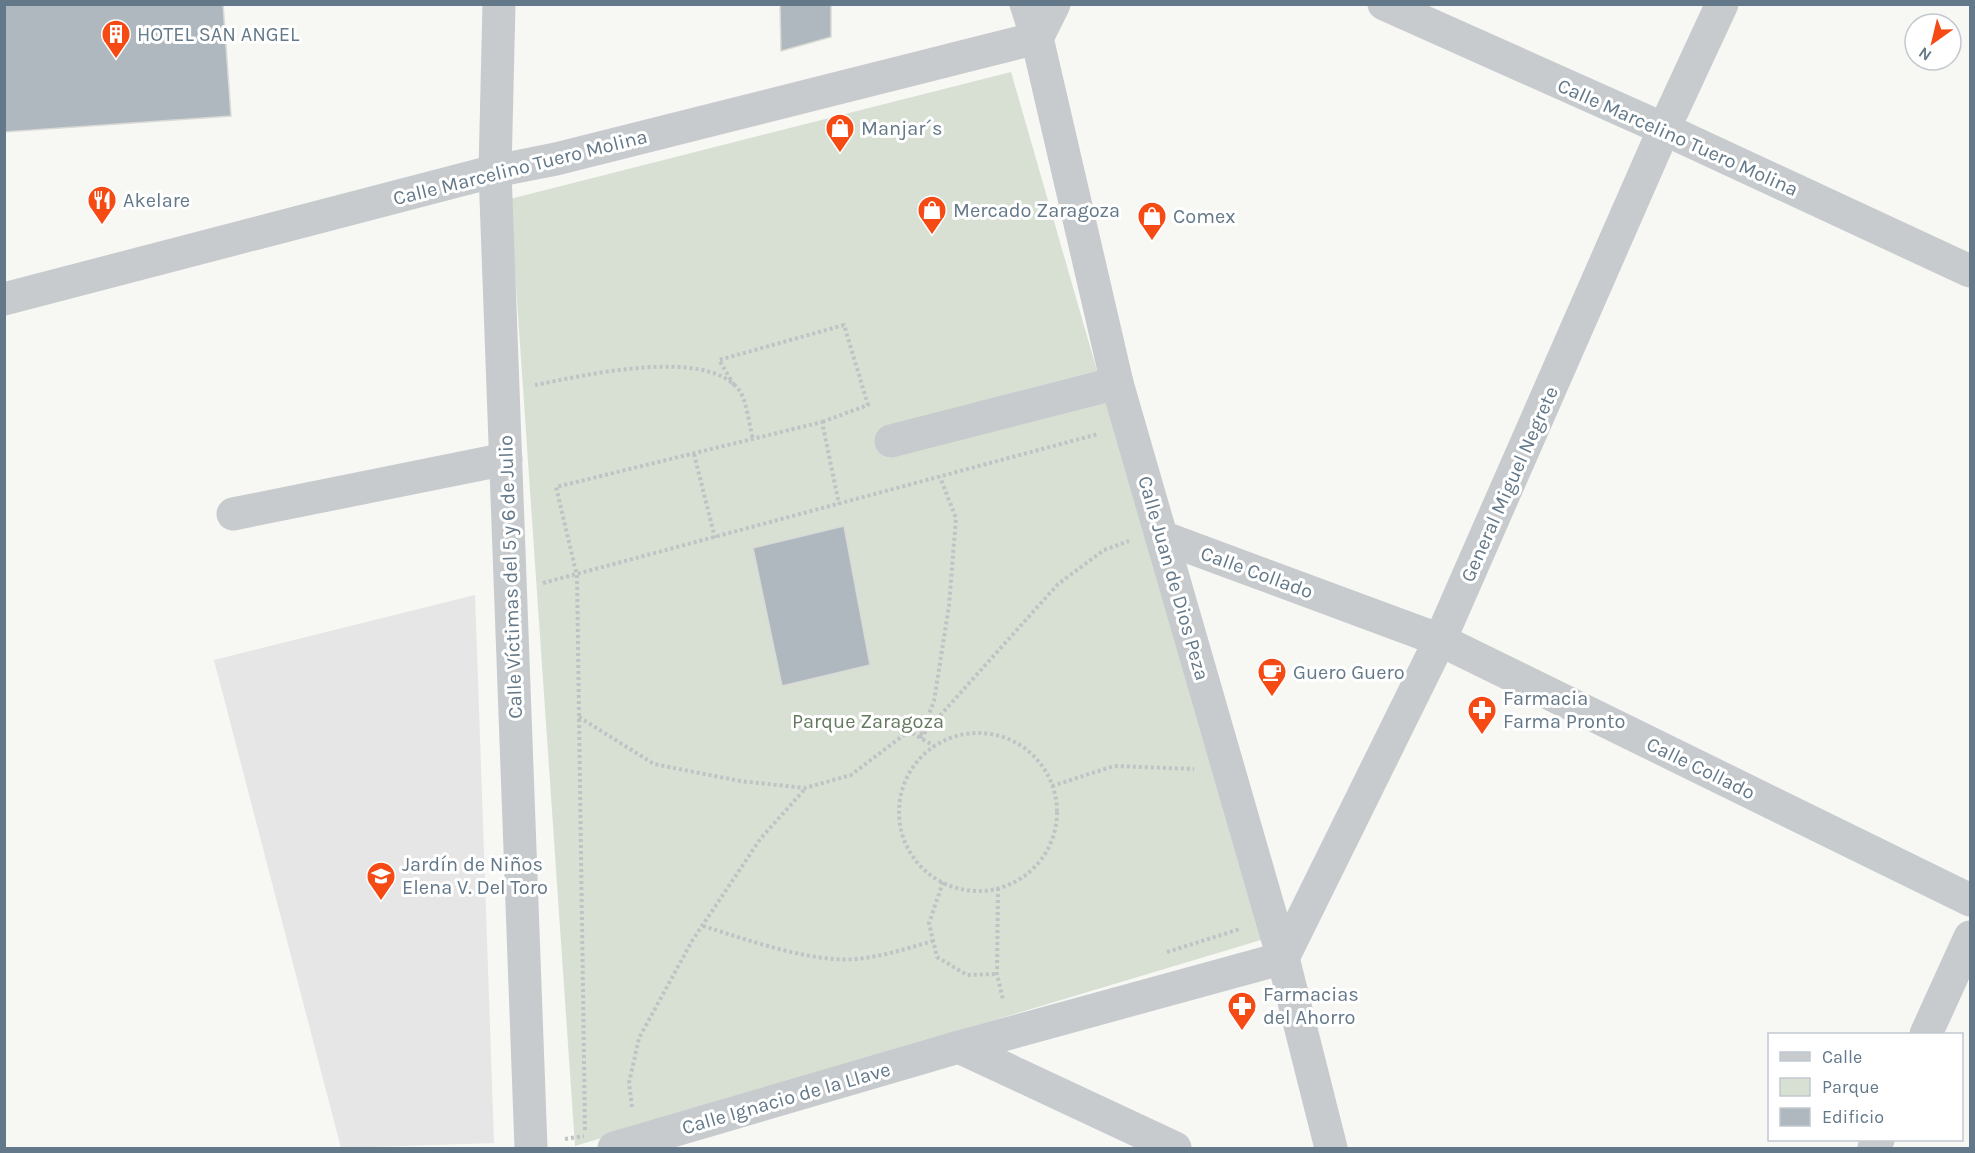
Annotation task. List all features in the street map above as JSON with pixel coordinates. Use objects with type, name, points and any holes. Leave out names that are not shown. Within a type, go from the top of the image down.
[{"type":"street","name":"Calle Víctimas del 5 y 6 de Julio","points":[[498,4],[495,171],[531,1149]]},
{"type":"street","name":"Calle Juan de Dios Peza","points":[[1026,4],[1037,38],[1117,383],[1143,543],[1283,958],[1331,1149]]},
{"type":"street","points":[[1037,38],[1054,4]]},
{"type":"street","name":"Calle Marcelino Tuero Molina","points":[[1384,4],[1664,129],[1971,271]]},
{"type":"street","name":"General Miguel Negrete","points":[[1283,958],[1440,640],[1664,129],[1722,4]]},
{"type":"street","name":"Calle Marcelino Tuero Molina","points":[[4,299],[495,171],[556,159],[1037,38]]},
{"type":"street","points":[[891,441],[1117,383]]},
{"type":"street","points":[[233,514],[506,459]]},
{"type":"street","name":"Calle Collado","points":[[1143,543],[1440,640],[1971,900]]},
{"type":"street","points":[[1927,1033],[1971,937]]},
{"type":"street","name":"Calle Ignacio de la Llave","points":[[604,1141],[1283,958]]},
{"type":"street","points":[[959,1047],[1175,1149]]},
{"type":"path","points":[[604,1141],[585,1136],[577,576],[556,487],[822,422],[868,405],[844,325],[719,360],[735,387]]},
{"type":"path","points":[[503,392],[608,370],[645,367],[684,368],[717,373],[740,391],[753,439]]},
{"type":"path","points":[[822,422],[839,504]]},
{"type":"path","points":[[577,576],[1099,434],[1102,444]]},
{"type":"path","points":[[694,454],[715,538]]},
{"type":"path","points":[[920,738],[934,701],[949,606],[956,519],[940,477]]},
{"type":"path","points":[[1129,529],[1143,543]]},
{"type":"path","points":[[920,738],[1058,584],[1104,550],[1143,543]]},
{"type":"path","points":[[579,717],[654,764],[740,781],[805,788],[851,775],[909,731],[934,746]]},
{"type":"path","points":[[983,733],[1009,739],[1031,754],[1048,774],[1056,799],[1056,826],[1047,851],[1031,872],[1008,885],[982,891],[957,888],[933,878],[915,860],[902,837],[899,811],[903,786],[915,764],[934,746],[957,735],[983,733]]},
{"type":"path","points":[[1052,786],[1114,766],[1201,769]]},
{"type":"path","points":[[633,1111],[629,1083],[639,1038],[703,926],[761,838],[805,788]]},
{"type":"path","points":[[943,882],[929,923],[937,957],[968,975],[997,974]]},
{"type":"path","points":[[998,888],[997,974],[1003,1004],[1014,1000]]},
{"type":"path","points":[[703,926],[760,944],[834,959],[882,955],[933,941]]},
{"type":"path","points":[[1160,954],[1250,926]]},
{"type":"shaded area","name":"Jardín de Niños Elena V. Del Toro","points":[[475,595],[494,1143],[341,1148],[214,660]]},
{"type":"green space","name":"Parque Zaragoza","points":[[1011,72],[1102,388],[1271,937],[575,1146],[510,199]]},
{"type":"building","name":"HOTEL SAN ANGEL","points":[[4,4],[223,4],[231,116],[4,132]]},
{"type":"building","points":[[780,4],[831,4],[831,37],[781,51]]},
{"type":"building","points":[[844,526],[870,665],[782,686],[753,548]]},
{"type":"place","name":"HOTEL SAN ANGEL","points":[[116,60]]},
{"type":"place","name":"Manjar´s","points":[[840,154]]},
{"type":"place","name":"Akelare","points":[[102,226]]},
{"type":"place","name":"Mercado Zaragoza","points":[[932,236]]},
{"type":"place","name":"Comex","points":[[1152,242]]},
{"type":"place","name":"Guero Guero","points":[[1272,698]]},
{"type":"place","name":"Farmacia Farma Pronto","points":[[1482,736]]},
{"type":"place","name":"Jardín de Niños Elena V. Del Toro","points":[[381,902]]},
{"type":"place","name":"Farmacias del Ahorro","points":[[1242,1032]]}]
